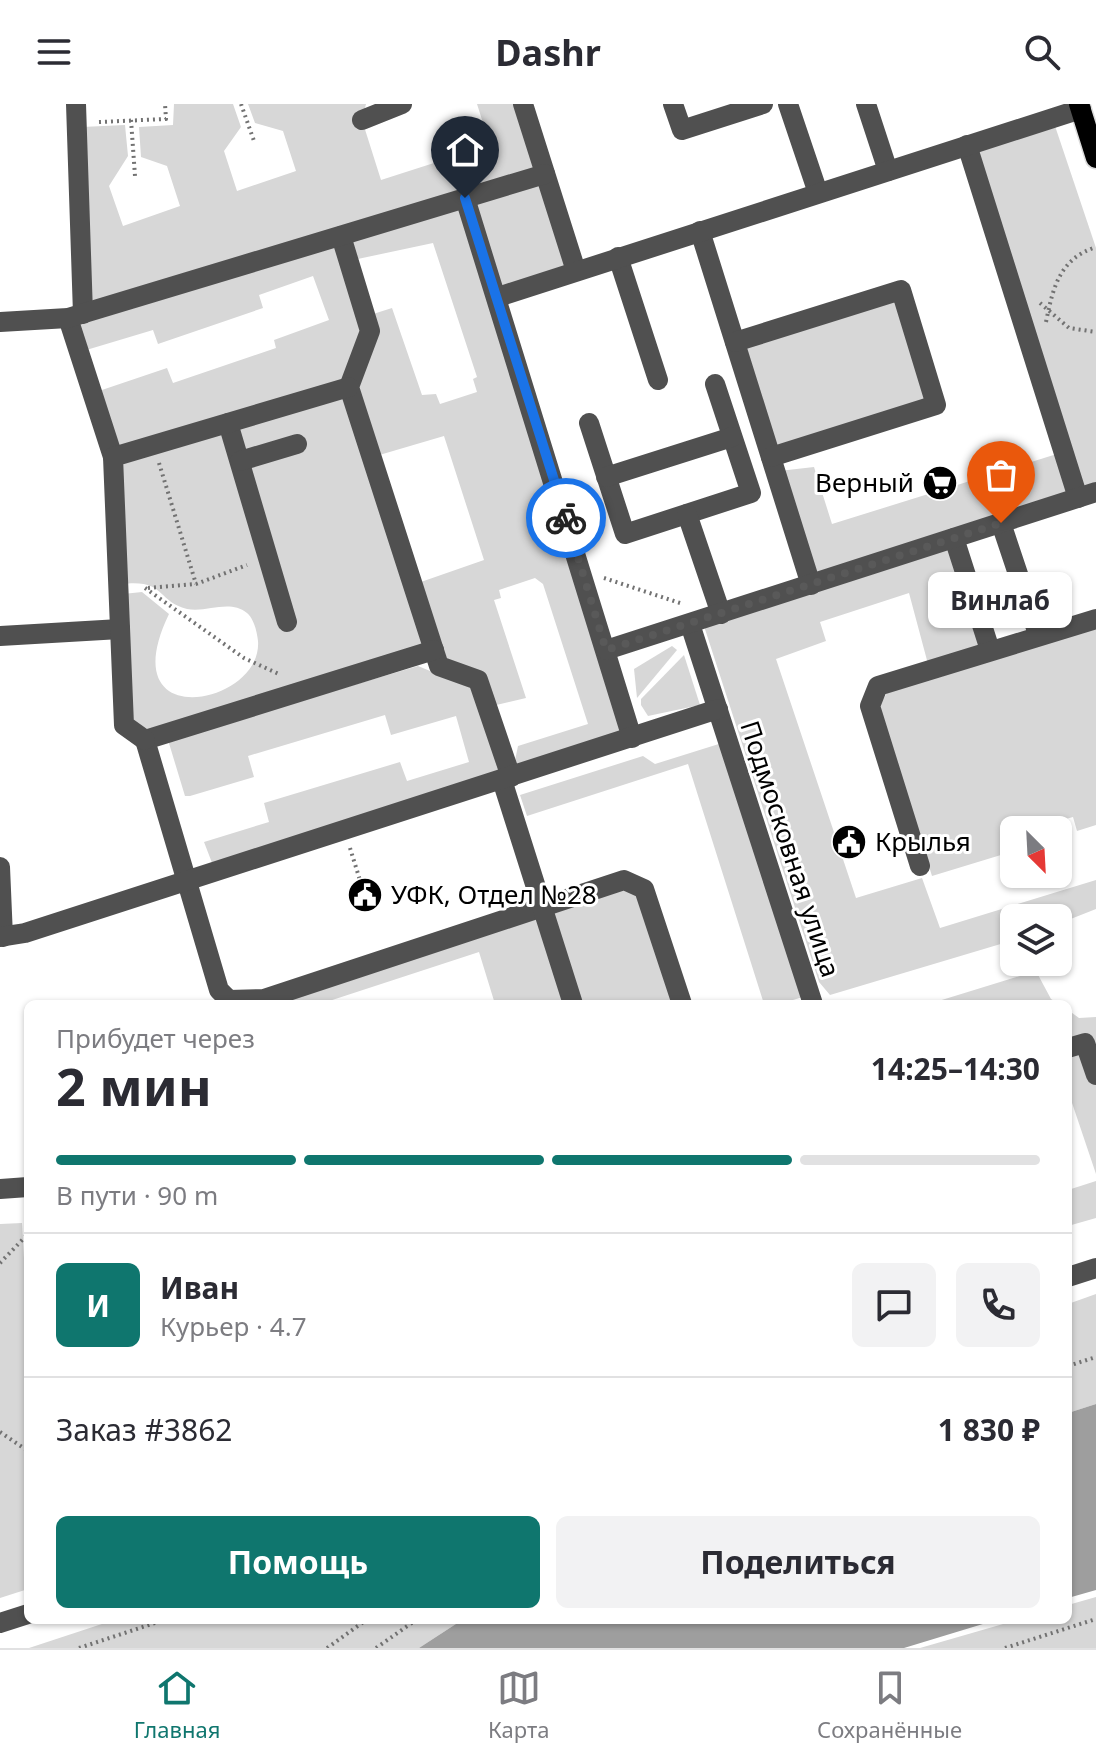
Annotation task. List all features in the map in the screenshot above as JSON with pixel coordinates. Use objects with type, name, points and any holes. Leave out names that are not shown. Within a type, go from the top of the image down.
[{"type":"main road","points":[[1080,106],[1096,158]]},
{"type":"street","points":[[362,120],[402,104]]},
{"type":"street","points":[[523,104],[576,271]]},
{"type":"street","points":[[673,104],[682,130],[763,104]]},
{"type":"street","points":[[788,104],[818,193]]},
{"type":"street","points":[[866,104],[888,171]]},
{"type":"street","points":[[498,297],[1080,106]]},
{"type":"street","points":[[76,113],[75,316],[113,457],[124,725],[145,740],[219,990],[229,1000],[264,999],[541,904],[624,880],[644,889],[681,1000]]},
{"type":"street","points":[[606,650],[1087,495],[967,145]]},
{"type":"street","points":[[0,322],[75,316],[545,174]]},
{"type":"street","points":[[465,198],[632,738]]},
{"type":"street","points":[[700,231],[811,585]]},
{"type":"street","points":[[341,236],[370,331],[349,387],[439,666],[478,680],[541,904],[572,1000]]},
{"type":"street","points":[[618,257],[658,380]]},
{"type":"street","points":[[735,342],[901,290],[936,405],[771,457]]},
{"type":"street","points":[[589,423],[625,534],[751,493],[715,384]]},
{"type":"street","points":[[113,457],[349,387]]},
{"type":"street","points":[[228,423],[287,622]]},
{"type":"street","points":[[606,477],[732,437]]},
{"type":"street","points":[[240,461],[297,444]]},
{"type":"street","points":[[687,514],[721,614]]},
{"type":"street","points":[[1001,523],[1038,634]]},
{"type":"street","points":[[954,538],[990,650]]},
{"type":"street","points":[[920,866],[870,706],[878,686],[1038,634],[1096,619]]},
{"type":"street","name":"Подмосковная улица","points":[[690,624],[805,1000]]},
{"type":"street","points":[[0,636],[120,629]]},
{"type":"street","points":[[145,740],[434,650]]},
{"type":"street","name":"Подмосковная улица","points":[[2,937],[25,933],[718,709]]},
{"type":"street","points":[[0,867],[2,937]]},
{"type":"street","points":[[1072,1047],[1085,1043],[1096,1075]]},
{"type":"street","points":[[0,1189],[24,1187]]},
{"type":"street","points":[[1072,1276],[1096,1268]]},
{"type":"street","points":[[0,1623],[24,1615]]},
{"type":"path","points":[[76,113],[131,120],[166,119],[165,104]]},
{"type":"path","points":[[241,104],[254,141]]},
{"type":"path","points":[[131,120],[135,176]]},
{"type":"path","points":[[1045,324],[1062,269],[1073,257],[1096,247]]},
{"type":"path","points":[[1038,301],[1069,328],[1096,332]]},
{"type":"path","points":[[154,445],[196,584]]},
{"type":"path","points":[[118,590],[196,584],[268,558]]},
{"type":"path","points":[[585,580],[599,576],[682,604]]},
{"type":"path","points":[[145,588],[244,658],[310,689]]},
{"type":"path","points":[[345,830],[363,890]]},
{"type":"path","points":[[0,1263],[24,1238]]},
{"type":"path","points":[[1072,1365],[1096,1357]]},
{"type":"path","points":[[0,1432],[24,1448]]},
{"type":"path","points":[[1005,1648],[1096,1619]]},
{"type":"path","points":[[79,1648],[152,1624]]},
{"type":"path","points":[[327,1648],[360,1624]]},
{"type":"path","points":[[376,1648],[410,1624]]},
{"type":"shaded area","points":[[174,104],[233,104],[241,127],[224,151],[237,191],[296,171],[283,131],[255,123],[248,104],[366,104],[362,120],[381,180],[490,145],[477,104],[517,104],[538,170],[89,306],[82,127],[125,125],[128,156],[109,186],[123,226],[180,206],[167,166],[141,157],[139,127],[173,125]]},
{"type":"shaded area","points":[[1054,123],[1096,248],[1096,486],[1081,491],[974,149]]},
{"type":"shaded area","points":[[542,182],[571,267],[501,290],[474,202]]},
{"type":"shaded area","points":[[461,206],[626,734],[513,770],[518,746],[588,724],[543,584],[535,578],[499,590],[501,598],[494,600],[526,698],[492,706],[445,661],[418,583],[484,560],[444,436],[376,456],[356,387],[370,315],[392,308],[422,395],[436,394],[440,404],[477,392],[473,379],[477,377],[433,243],[353,260],[347,238]]},
{"type":"shaded area","points":[[337,242],[364,331],[344,383],[118,450],[96,392],[167,368],[173,383],[276,348],[274,340],[329,320],[313,276],[259,295],[263,308],[158,344],[153,330],[83,351],[74,321]]},
{"type":"shaded area","points":[[899,294],[932,404],[779,452],[745,343]]},
{"type":"shaded area","points":[[347,393],[429,648],[145,733],[129,722],[123,594],[142,592],[169,614],[156,653],[159,679],[173,693],[193,697],[216,693],[238,681],[253,663],[258,641],[252,619],[240,609],[187,609],[154,588],[136,583],[122,584],[118,461]]},
{"type":"shaded area","points":[[1060,453],[1073,495],[815,578],[779,471],[814,467],[832,524]]},
{"type":"shaded area","points":[[952,546],[985,645],[928,664],[909,593],[820,622],[826,641],[776,659],[856,898],[922,878],[940,928],[1000,910],[1000,944],[830,995],[819,982],[704,626]]},
{"type":"shaded area","points":[[1096,628],[1096,825],[1077,831],[1072,816],[1000,816],[1000,855],[932,876],[879,707],[888,691]]},
{"type":"shaded area","points":[[672,646],[677,650],[637,698],[634,669]]},
{"type":"shaded area","points":[[684,655],[700,705],[648,716],[641,699]]},
{"type":"shaded area","points":[[418,666],[474,689],[503,774],[214,868],[204,842],[269,822],[264,803],[400,762],[407,781],[469,762],[456,716],[391,735],[385,715],[248,756],[254,777],[190,796],[185,796],[168,740]]},
{"type":"shaded area","points":[[722,743],[806,996],[793,1000],[763,1000],[688,764],[527,816],[520,795],[643,756],[655,764]]},
{"type":"shaded area","points":[[1096,880],[1096,909],[1072,918],[1072,904],[1018,904]]},
{"type":"shaded area","points":[[622,884],[639,894],[678,1000],[494,1000],[479,952],[332,1000],[273,1000]]},
{"type":"shaded area","points":[[1020,976],[1039,976],[1053,1000],[942,1000]]},
{"type":"shaded area","points":[[1072,1013],[1079,1018],[1096,1017],[1096,1174],[1072,1103]]},
{"type":"shaded area","points":[[1096,1181],[1096,1218],[1072,1225],[1072,1189]]},
{"type":"shaded area","points":[[22,1223],[24,1590],[0,1598],[0,1224]]},
{"type":"shaded area","points":[[1096,1294],[1096,1404],[1072,1412],[1072,1303]]},
{"type":"shaded area","points":[[1096,1404],[1096,1590],[1072,1597],[1072,1412]]},
{"type":"shaded area","points":[[1096,1597],[1096,1648],[920,1648],[1003,1624],[1072,1624],[1072,1604]]},
{"type":"shaded area","points":[[102,1624],[456,1624],[419,1648],[29,1648]]},
{"type":"shaded area","points":[[456,1624],[983,1624],[904,1648],[419,1648]]},
{"type":"way so far","points":[[566,518],[606,650],[1001,523]]},
{"type":"place","name":"Верный","points":[[940,483]]},
{"type":"place","name":"Винлаб","points":[[1001,523]]},
{"type":"place","name":"Крылья","points":[[849,842]]},
{"type":"place","name":"УФК, Отдел №28","points":[[365,895]]},
{"type":"route","points":[[465,198],[566,518]]}]
